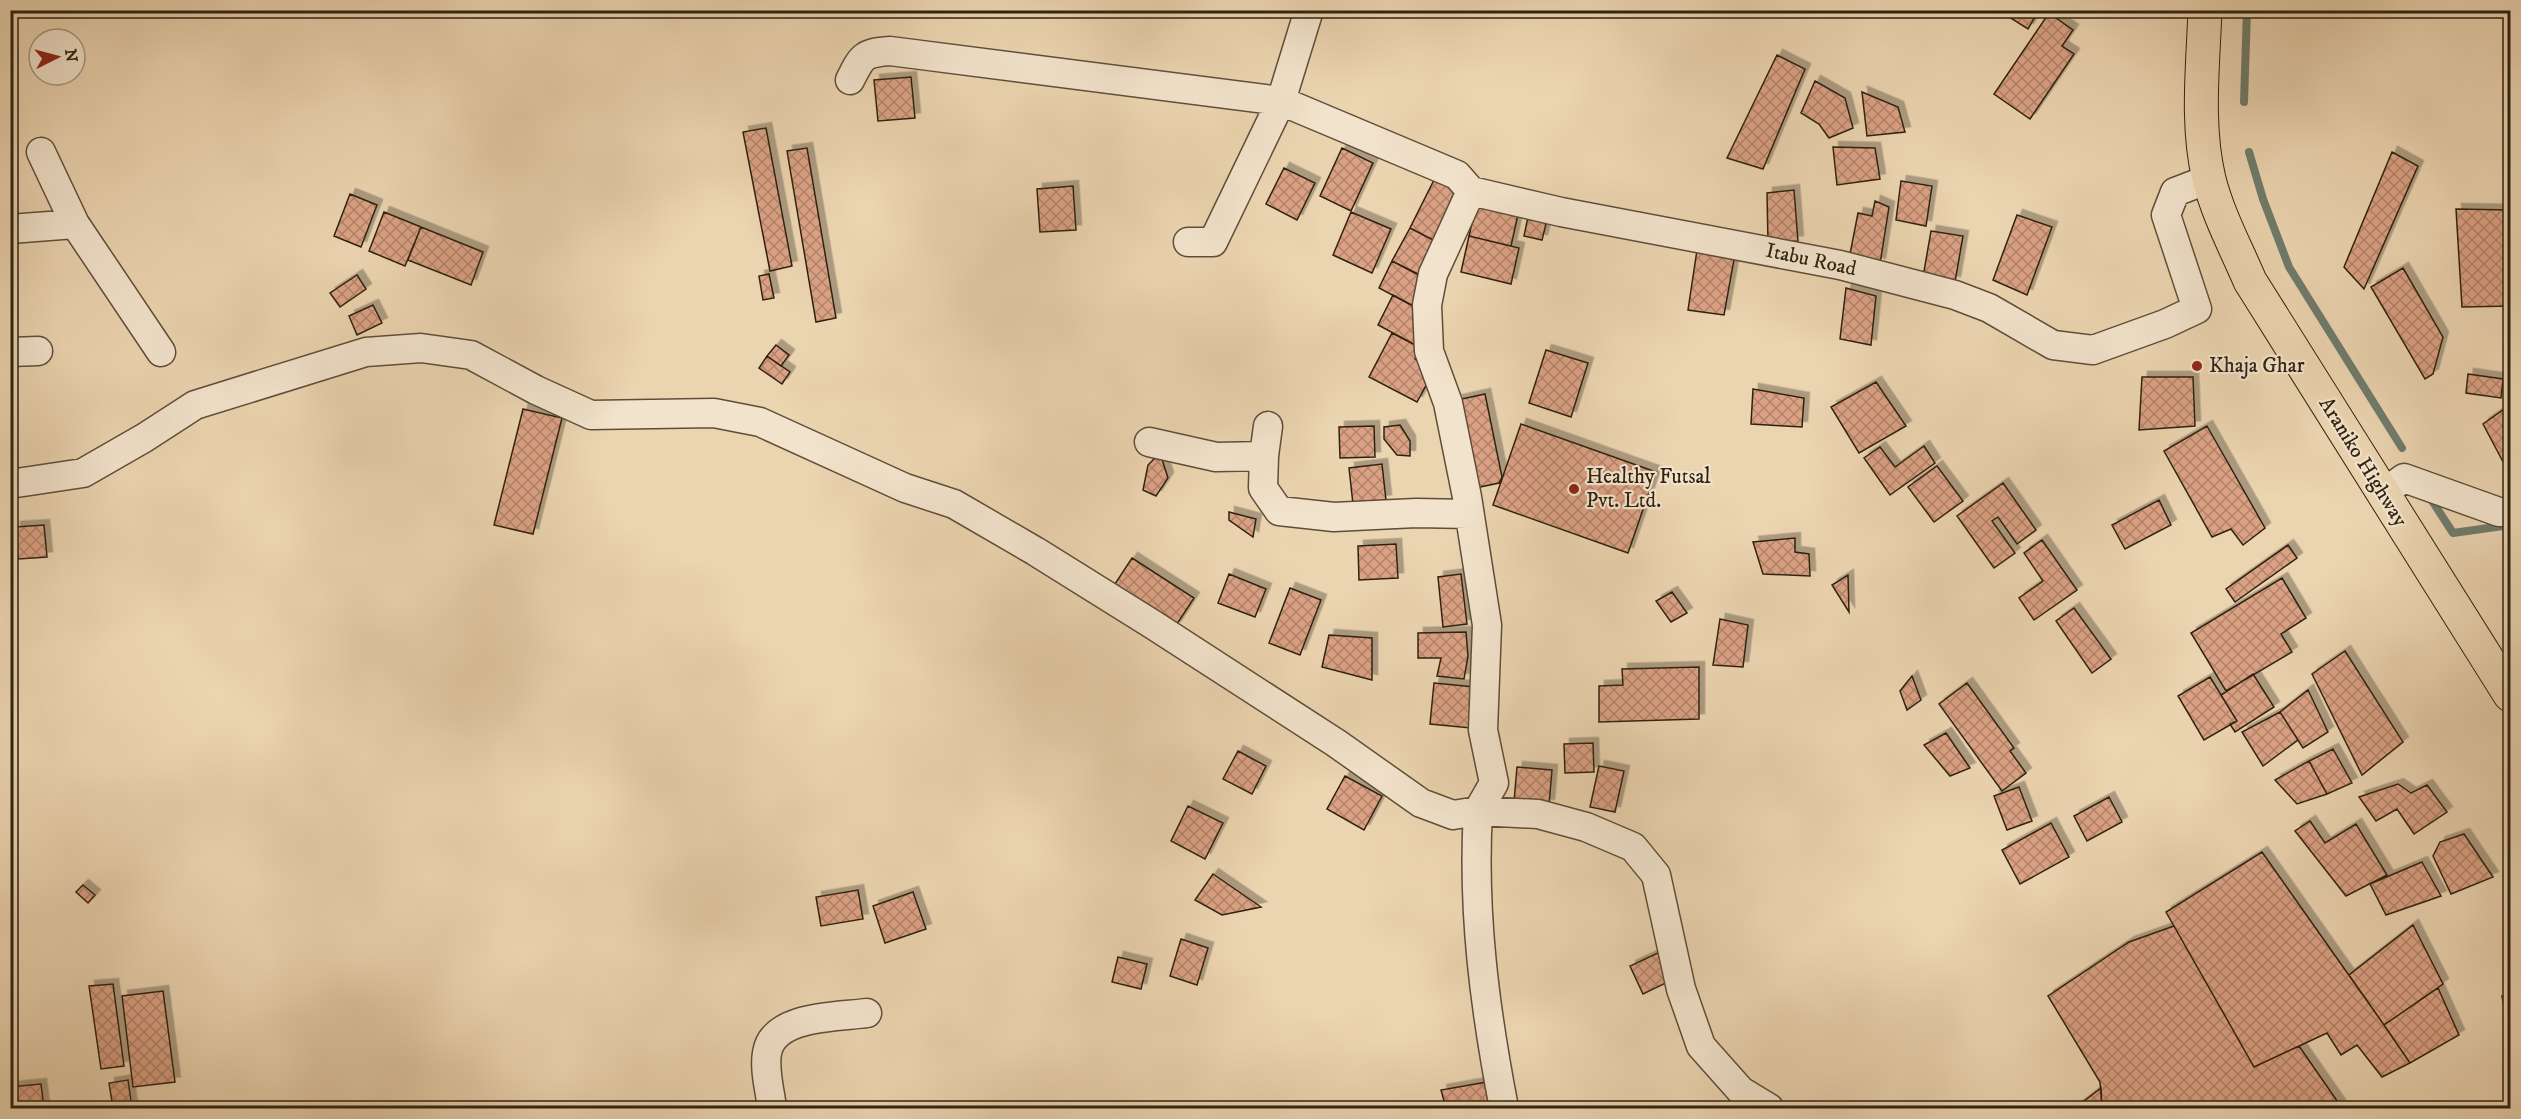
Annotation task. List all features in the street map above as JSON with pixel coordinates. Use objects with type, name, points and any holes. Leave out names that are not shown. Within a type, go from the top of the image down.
[{"type":"highway","name":"Araniko Highway","points":[[2205,10],[2201,125],[2209,179],[2218,209],[2250,281],[2382,494],[2511,695]]},
{"type":"street","points":[[1188,242],[1213,242],[1281,101],[1309,10]]},
{"type":"street","points":[[850,80],[859,60],[868,53],[890,51],[1281,101],[1457,175],[1471,191],[1433,274],[1427,305],[1429,351],[1448,403],[1487,625],[1483,730],[1494,783],[1478,811],[1476,907],[1491,1040],[1504,1108]]},
{"type":"street","points":[[41,152],[75,224],[161,352]]},
{"type":"street","name":"Itabu Road","points":[[1471,191],[1561,212],[1840,265],[1954,295],[1989,308],[2053,345],[2093,350],[2165,324],[2197,309],[2166,215],[2175,192],[2209,179]]},
{"type":"street","points":[[10,229],[75,224]]},
{"type":"street","points":[[10,484],[83,473],[195,405],[366,352],[421,348],[471,355],[591,415],[714,413],[760,422],[905,488],[954,504],[1152,624],[1336,743],[1421,802],[1454,815],[1478,811],[1538,814],[1586,827],[1633,847],[1656,875],[1681,989],[1701,1046],[1741,1091],[1770,1108]]},
{"type":"street","points":[[1268,426],[1263,488],[1279,511],[1334,517],[1416,513],[1469,514]]},
{"type":"street","points":[[1149,442],[1216,457],[1264,456]]},
{"type":"street","points":[[2382,494],[2404,478],[2499,512],[2511,512]]},
{"type":"street","points":[[772,1108],[767,1053],[774,1035],[788,1025],[867,1013]]},
{"type":"building","points":[[1998,10],[2039,10],[2028,29]]},
{"type":"building","points":[[2049,13],[2073,30],[2062,46],[2074,54],[2030,119],[1994,94]]},
{"type":"building","points":[[1777,55],[1805,69],[1763,169],[1727,158]]},
{"type":"building","points":[[911,77],[915,118],[878,121],[874,80]]},
{"type":"building","points":[[1815,81],[1845,98],[1853,128],[1829,138],[1819,124],[1801,113]]},
{"type":"building","points":[[1862,92],[1898,107],[1905,132],[1867,136]]},
{"type":"building","points":[[766,128],[792,266],[770,271],[743,132]]},
{"type":"building","points":[[1833,147],[1875,148],[1880,179],[1837,185]]},
{"type":"building","points":[[807,148],[836,318],[816,322],[787,151]]},
{"type":"building","points":[[1342,148],[1373,163],[1351,211],[1320,196]]},
{"type":"building","points":[[2392,152],[2418,166],[2364,289],[2344,267]]},
{"type":"building","points":[[1284,168],[1315,183],[1297,220],[1266,204]]},
{"type":"building","points":[[1435,178],[1465,193],[1439,243],[1410,228]]},
{"type":"building","points":[[1901,181],[1932,186],[1926,226],[1896,220]]},
{"type":"building","points":[[1073,186],[1076,230],[1040,232],[1037,189]]},
{"type":"building","points":[[1794,190],[1798,241],[1768,243],[1767,193]]},
{"type":"building","points":[[350,194],[377,205],[361,247],[334,236]]},
{"type":"building","points":[[1477,201],[1519,210],[1511,246],[1469,236]]},
{"type":"building","points":[[1875,201],[1889,207],[1880,264],[1850,254],[1858,213],[1872,216]]},
{"type":"building","points":[[2456,209],[2510,210],[2510,306],[2462,307]]},
{"type":"building","points":[[384,212],[421,227],[405,266],[369,251]]},
{"type":"building","points":[[1351,212],[1391,229],[1372,273],[1333,255]]},
{"type":"building","points":[[1529,212],[1548,216],[1542,240],[1524,236]]},
{"type":"building","points":[[2017,215],[2052,227],[2027,295],[1993,280]]},
{"type":"building","points":[[421,227],[483,252],[471,285],[408,260]]},
{"type":"building","points":[[1410,228],[1439,243],[1422,276],[1392,261]]},
{"type":"building","points":[[1931,231],[1963,236],[1955,282],[1923,277]]},
{"type":"building","points":[[1469,236],[1519,248],[1511,284],[1461,272]]},
{"type":"building","points":[[1697,250],[1735,254],[1724,315],[1688,310]]},
{"type":"building","points":[[1392,261],[1438,285],[1424,312],[1379,288]]},
{"type":"building","points":[[2403,268],[2443,337],[2433,374],[2425,379],[2371,287]]},
{"type":"building","points":[[769,274],[774,298],[763,300],[759,276]]},
{"type":"building","points":[[357,275],[366,289],[340,307],[330,293]]},
{"type":"building","points":[[1846,288],[1876,296],[1871,345],[1840,339]]},
{"type":"building","points":[[1393,295],[1436,318],[1421,348],[1378,325]]},
{"type":"building","points":[[373,305],[382,323],[357,335],[349,316]]},
{"type":"building","points":[[1392,333],[1421,348],[1415,359],[1435,369],[1417,402],[1369,377]]},
{"type":"building","points":[[776,345],[789,355],[781,366],[767,356]]},
{"type":"building","points":[[1546,350],[1588,363],[1571,417],[1529,403]]},
{"type":"building","points":[[767,356],[790,372],[782,384],[759,368]]},
{"type":"building","points":[[2468,374],[2503,379],[2501,398],[2466,393]]},
{"type":"building","points":[[2142,377],[2193,377],[2195,426],[2139,430]]},
{"type":"building","points":[[1876,382],[1906,426],[1859,453],[1831,407]]},
{"type":"building","points":[[1753,389],[1804,398],[1802,427],[1751,424]]},
{"type":"building","points":[[1485,394],[1502,477],[1499,483],[1475,488],[1457,400]]},
{"type":"building","points":[[2510,405],[2510,475],[2483,424]]},
{"type":"building","points":[[523,409],[562,418],[533,534],[494,525]]},
{"type":"building","name":"Healthy Futsal Pvt. Ltd.","points":[[1521,424],[1656,472],[1628,553],[1493,505]]},
{"type":"building","points":[[1400,425],[1410,441],[1410,456],[1397,455],[1384,439],[1384,427]]},
{"type":"building","points":[[1374,426],[1375,457],[1340,458],[1339,427]]},
{"type":"building","points":[[2207,426],[2265,528],[2243,545],[2231,529],[2212,537],[2164,451]]},
{"type":"building","points":[[1924,446],[1935,463],[1890,495],[1864,458],[1880,447],[1895,467]]},
{"type":"building","points":[[1160,453],[1168,478],[1156,496],[1143,490],[1148,465]]},
{"type":"building","points":[[1382,464],[1386,500],[1353,504],[1349,468]]},
{"type":"building","points":[[1937,466],[1963,501],[1934,522],[1908,487]]},
{"type":"building","points":[[2003,483],[2036,530],[2017,544],[1998,517],[1992,521],[2015,553],[1994,568],[1957,516]]},
{"type":"building","points":[[2159,500],[2171,525],[2125,549],[2112,525]]},
{"type":"building","points":[[1229,512],[1256,519],[1253,537],[1229,520]]},
{"type":"building","points":[[44,525],[47,557],[18,559],[15,527]]},
{"type":"building","points":[[1795,538],[1795,552],[1809,554],[1810,576],[1763,574],[1753,542]]},
{"type":"building","points":[[2042,540],[2077,590],[2034,620],[2019,598],[2043,581],[2024,553]]},
{"type":"building","points":[[1396,544],[1398,578],[1359,580],[1358,546]]},
{"type":"building","points":[[2288,545],[2297,558],[2235,602],[2226,589]]},
{"type":"building","points":[[1132,558],[1194,598],[1175,627],[1113,587]]},
{"type":"building","points":[[1229,574],[1266,589],[1255,617],[1218,603]]},
{"type":"building","points":[[1461,574],[1467,624],[1443,627],[1438,577]]},
{"type":"building","points":[[1848,575],[1849,612],[1832,585]]},
{"type":"building","points":[[2282,578],[2306,618],[2281,634],[2292,652],[2226,691],[2191,633]]},
{"type":"building","points":[[1290,588],[1321,600],[1300,655],[1269,643]]},
{"type":"building","points":[[1672,592],[1687,613],[1671,622],[1656,601]]},
{"type":"building","points":[[2074,608],[2111,659],[2092,673],[2056,621]]},
{"type":"building","points":[[1720,619],[1748,625],[1743,667],[1713,665]]},
{"type":"building","points":[[1466,632],[1468,656],[1464,679],[1437,676],[1441,658],[1418,658],[1418,633]]},
{"type":"building","points":[[1329,635],[1372,638],[1372,680],[1322,667]]},
{"type":"building","points":[[2345,651],[2403,742],[2362,775],[2312,674]]},
{"type":"building","points":[[1699,667],[1699,719],[1599,722],[1599,686],[1623,685],[1622,669]]},
{"type":"building","points":[[2253,674],[2274,707],[2235,732],[2230,724],[2237,721],[2221,695]]},
{"type":"building","points":[[1912,676],[1921,700],[1907,710],[1900,691]]},
{"type":"building","points":[[2210,677],[2237,721],[2204,740],[2178,696]]},
{"type":"building","points":[[1434,683],[1475,687],[1471,728],[1430,724]]},
{"type":"building","points":[[1967,683],[2014,748],[2010,751],[2026,773],[2002,791],[1939,704]]},
{"type":"building","points":[[2308,690],[2328,732],[2303,748],[2280,712]]},
{"type":"building","points":[[2280,712],[2298,740],[2263,766],[2242,732]]},
{"type":"building","points":[[1946,733],[1970,768],[1950,776],[1924,745]]},
{"type":"building","points":[[1593,743],[1594,772],[1565,773],[1564,744]]},
{"type":"building","points":[[2333,749],[2352,783],[2327,794],[2309,761]]},
{"type":"building","points":[[1238,751],[1266,766],[1252,794],[1223,779]]},
{"type":"building","points":[[2309,761],[2327,794],[2297,804],[2275,780]]},
{"type":"building","points":[[1599,766],[1624,771],[1615,812],[1590,807]]},
{"type":"building","points":[[1517,767],[1552,770],[1549,805],[1514,802]]},
{"type":"building","points":[[1345,776],[1382,796],[1364,830],[1327,809]]},
{"type":"building","points":[[2398,784],[2411,793],[2427,785],[2447,812],[2414,834],[2397,809],[2376,821],[2359,797]]},
{"type":"building","points":[[2019,787],[2032,821],[2007,830],[1994,796]]},
{"type":"building","points":[[2109,797],[2122,822],[2087,841],[2074,816]]},
{"type":"building","points":[[1188,806],[1223,823],[1205,859],[1171,841]]},
{"type":"building","points":[[2310,821],[2325,843],[2356,824],[2387,875],[2346,896],[2295,831]]},
{"type":"building","points":[[2051,823],[2069,857],[2020,884],[2002,850]]},
{"type":"building","points":[[2464,834],[2493,877],[2451,894],[2433,856],[2440,842]]},
{"type":"building","points":[[2262,852],[2410,1063],[2382,1077],[2357,1045],[2341,1055],[2327,1033],[2254,1067],[2166,912]]},
{"type":"building","points":[[2422,862],[2441,896],[2386,915],[2370,884]]},
{"type":"building","points":[[1213,874],[1261,907],[1222,915],[1195,900]]},
{"type":"building","points":[[83,885],[95,895],[88,903],[76,892]]},
{"type":"building","points":[[858,890],[863,919],[821,926],[816,897]]},
{"type":"building","points":[[913,892],[926,929],[885,943],[873,906]]},
{"type":"building","points":[[2413,925],[2443,984],[2384,1025],[2349,975]]},
{"type":"building","points":[[2174,926],[2254,1067],[2299,1046],[2342,1108],[2102,1108],[2100,1082],[2048,996],[2129,942]]},
{"type":"building","points":[[1181,939],[1208,948],[1197,985],[1170,976]]},
{"type":"building","points":[[1662,951],[1674,979],[1643,994],[1630,966]]},
{"type":"building","points":[[1118,957],[1147,964],[1141,989],[1112,982]]},
{"type":"building","points":[[113,984],[124,1066],[101,1069],[89,986]]},
{"type":"building","points":[[2438,988],[2459,1035],[2410,1063],[2384,1025]]},
{"type":"building","points":[[163,991],[175,1082],[133,1087],[122,996]]},
{"type":"building","points":[[2502,996],[2510,996],[2510,1028],[2508,1028]]},
{"type":"building","points":[[128,1080],[132,1108],[113,1108],[109,1083]]},
{"type":"building","points":[[1487,1082],[1489,1108],[1446,1108],[1441,1090]]},
{"type":"building","points":[[41,1084],[44,1108],[10,1108],[10,1087]]},
{"type":"building","points":[[2101,1088],[2102,1108],[2075,1108]]},
{"type":"waterway","points":[[2244,102],[2247,10]]},
{"type":"waterway","points":[[2249,152],[2263,199],[2289,267],[2402,448]]},
{"type":"waterway","points":[[2429,496],[2453,533],[2510,525]]},
{"type":"place","name":"Khaja Ghar","points":[[2197,366]]},
{"type":"place","name":"Healthy Futsal Pvt. Ltd.","points":[[1574,489]]}]
